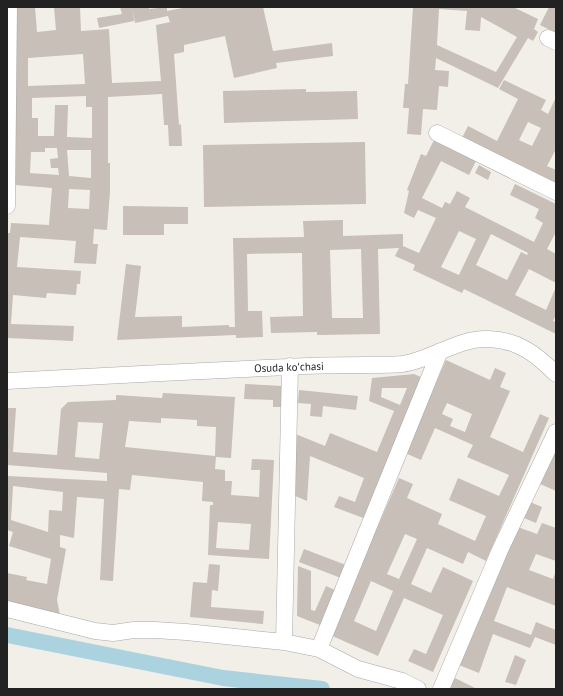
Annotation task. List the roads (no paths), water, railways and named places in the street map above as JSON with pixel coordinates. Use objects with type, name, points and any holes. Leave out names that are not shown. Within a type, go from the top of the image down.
[{"type":"street","points":[[7,206],[9,7]]},
{"type":"street","points":[[437,133],[556,192]]},
{"type":"street","name":"Osuda koʻchasi","points":[[7,381],[290,366],[402,364],[422,360],[440,351],[475,339],[504,340],[520,346],[541,359],[556,374]]},
{"type":"street","points":[[319,649],[440,351]]},
{"type":"street","points":[[284,642],[290,366]]},
{"type":"street","points":[[440,689],[500,550],[556,432]]},
{"type":"street","points":[[7,609],[95,631],[113,633],[134,630],[155,630],[284,642],[319,649],[358,669],[402,681],[418,689]]},
{"type":"waterway","points":[[7,635],[223,678],[322,689]]}]
